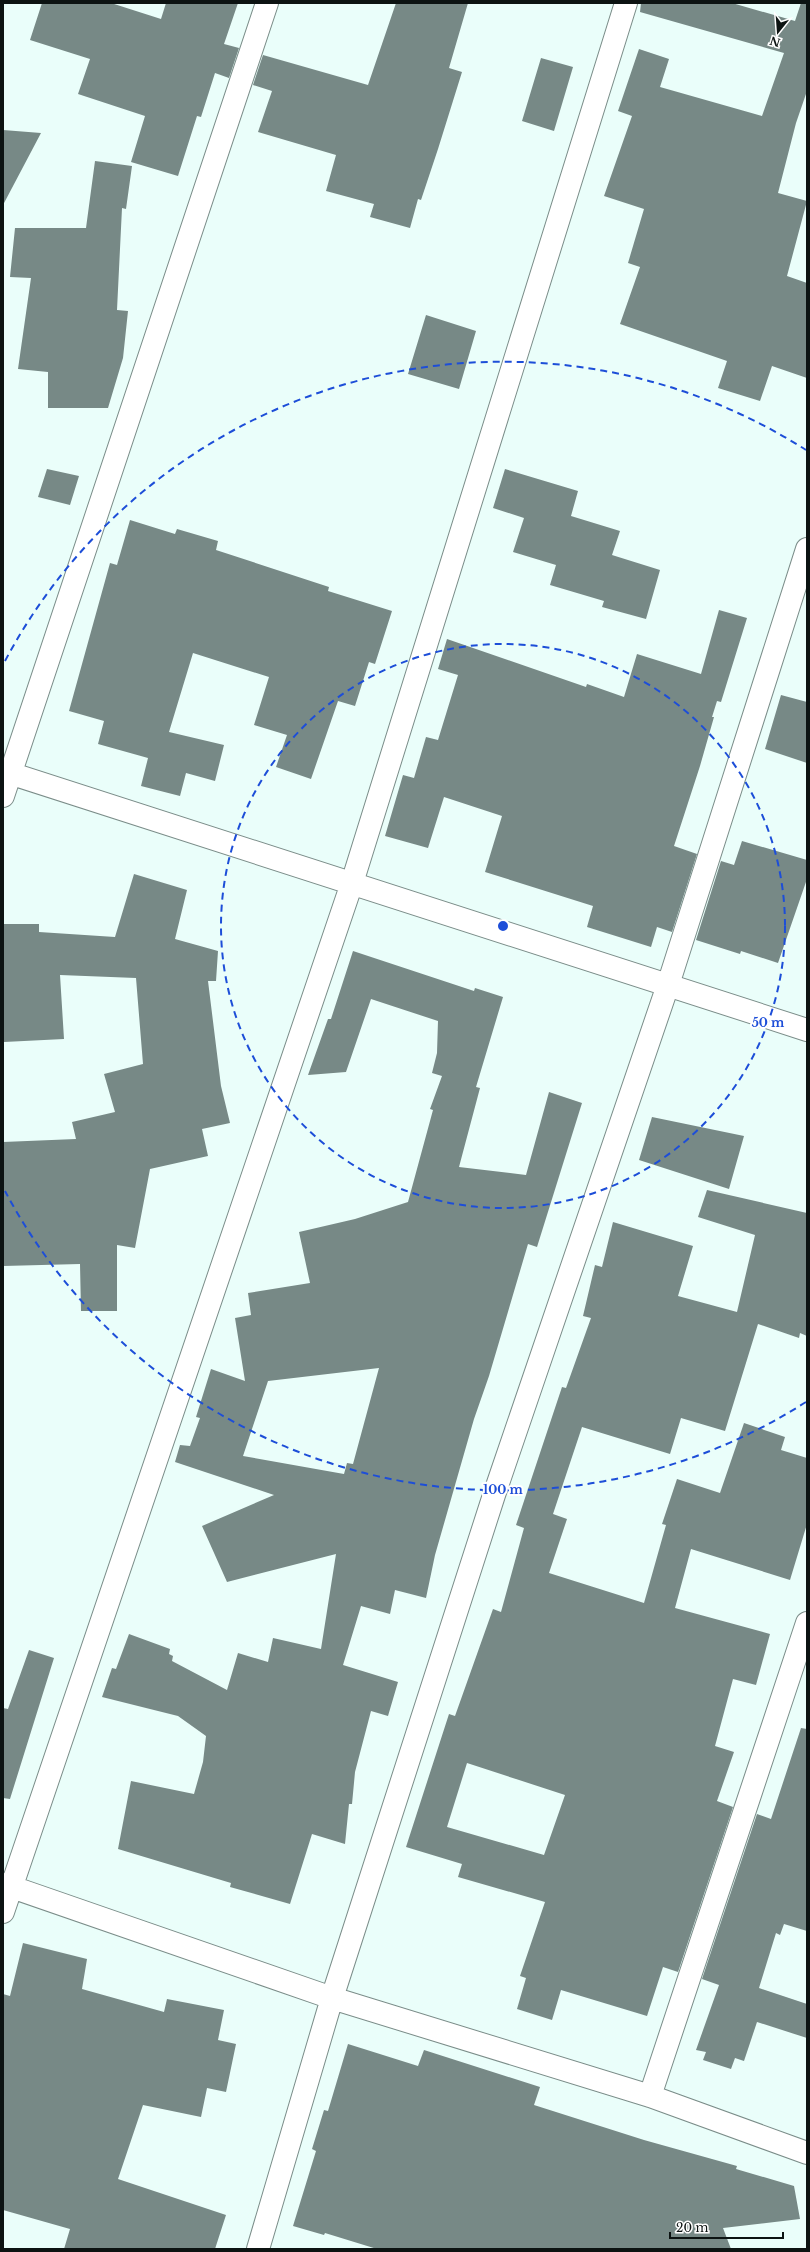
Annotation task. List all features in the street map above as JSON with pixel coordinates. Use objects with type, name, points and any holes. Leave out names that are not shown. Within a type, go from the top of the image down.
[{"type":"street","points":[[3,796],[7,772],[267,3]]},
{"type":"street","points":[[3,1912],[7,1885],[352,883],[626,3]]},
{"type":"street","points":[[258,2249],[332,1998],[494,1495],[668,985],[807,549]]},
{"type":"street","points":[[7,772],[807,1030]]},
{"type":"street","points":[[650,2096],[807,1623]]},
{"type":"street","points":[[7,1885],[332,1998],[650,2096],[807,2152]]},
{"type":"building","points":[[42,3],[111,3],[161,19],[166,3],[238,3],[224,44],[239,48],[229,78],[215,73],[201,117],[197,116],[178,176],[131,162],[145,116],[78,94],[90,59],[30,40]]},
{"type":"building","points":[[396,3],[468,3],[449,68],[462,72],[421,200],[418,199],[410,228],[370,217],[374,204],[326,191],[336,155],[258,132],[272,91],[253,85],[263,55],[368,85]]},
{"type":"building","points":[[641,3],[732,3],[795,21],[801,3],[807,3],[807,91],[796,123],[778,193],[807,201],[787,276],[807,283],[807,378],[772,366],[760,401],[718,388],[727,361],[620,324],[640,267],[628,263],[644,209],[604,196],[632,116],[618,111],[639,49],[669,59],[660,87],[762,116],[784,53],[640,12]]},
{"type":"building","points":[[541,58],[573,67],[554,131],[522,121]]},
{"type":"building","points":[[3,130],[41,133],[3,205]]},
{"type":"building","points":[[95,161],[132,166],[126,209],[122,208],[117,310],[128,311],[123,358],[108,408],[48,408],[48,372],[18,369],[31,278],[10,277],[15,228],[86,228]]},
{"type":"building","points":[[426,315],[476,331],[459,389],[408,374]]},
{"type":"building","points":[[47,469],[79,476],[70,505],[38,497]]},
{"type":"building","points":[[505,469],[578,491],[571,516],[620,531],[612,555],[660,570],[646,619],[602,607],[604,601],[550,585],[556,565],[513,552],[524,518],[493,508]]},
{"type":"building","points":[[130,520],[175,534],[177,529],[218,541],[216,550],[329,587],[328,591],[392,611],[375,664],[369,662],[355,706],[338,701],[311,779],[276,767],[287,735],[254,725],[269,677],[193,653],[169,732],[224,745],[215,781],[186,773],[180,796],[141,786],[148,758],[98,744],[104,721],[69,711],[110,563],[117,565]]},
{"type":"building","points":[[719,610],[747,618],[721,702],[717,701],[700,766],[674,846],[697,854],[672,932],[657,927],[651,947],[587,927],[593,906],[485,872],[502,816],[444,797],[428,848],[385,836],[403,775],[414,778],[426,737],[438,740],[458,675],[438,669],[447,639],[586,687],[587,684],[624,697],[637,654],[701,674]]},
{"type":"building","points":[[781,695],[807,702],[807,763],[765,749]]},
{"type":"building","points":[[742,841],[807,860],[807,879],[778,963],[741,951],[740,954],[696,940],[721,861],[734,865]]},
{"type":"building","points":[[134,874],[187,890],[175,939],[218,951],[216,981],[208,981],[221,1086],[230,1123],[202,1129],[208,1156],[150,1169],[135,1248],[117,1245],[117,1311],[81,1311],[80,1264],[3,1266],[3,1142],[76,1139],[72,1122],[115,1112],[104,1074],[143,1064],[136,978],[60,975],[64,1039],[4,1042],[3,924],[39,924],[39,932],[115,937]]},
{"type":"building","points":[[353,951],[474,991],[475,988],[503,997],[476,1087],[480,1088],[459,1167],[526,1175],[549,1092],[582,1103],[537,1247],[528,1244],[489,1376],[474,1419],[435,1555],[426,1598],[395,1590],[390,1614],[361,1606],[343,1665],[398,1682],[388,1716],[371,1711],[355,1772],[352,1804],[349,1804],[345,1844],[312,1834],[290,1904],[230,1887],[231,1883],[118,1849],[131,1781],[194,1794],[203,1762],[206,1736],[178,1716],[102,1697],[112,1668],[116,1669],[129,1634],[170,1649],[169,1654],[173,1656],[172,1661],[227,1690],[238,1653],[268,1662],[273,1638],[321,1649],[336,1554],[227,1582],[202,1526],[274,1495],[175,1462],[180,1445],[190,1446],[200,1418],[196,1417],[211,1369],[245,1381],[235,1318],[251,1315],[248,1293],[310,1283],[299,1232],[355,1219],[408,1202],[433,1110],[430,1109],[442,1076],[432,1073],[437,1053],[438,1021],[371,999],[346,1072],[308,1075],[328,1019],[331,1019]],"holes":[[[379,1368],[353,1464],[347,1463],[344,1474],[243,1456],[268,1381]]]},
{"type":"building","points":[[652,1117],[744,1136],[729,1189],[639,1160]]},
{"type":"building","points":[[707,1190],[807,1213],[807,1336],[800,1333],[799,1338],[758,1324],[725,1431],[681,1418],[670,1454],[582,1427],[553,1514],[567,1519],[549,1573],[644,1603],[666,1525],[662,1524],[677,1479],[720,1493],[744,1423],[785,1437],[781,1450],[807,1458],[807,1524],[790,1580],[691,1549],[675,1608],[770,1634],[756,1685],[733,1679],[715,1746],[734,1752],[717,1801],[733,1807],[678,1972],[663,1967],[647,2016],[561,1990],[552,2020],[517,2009],[526,1978],[520,1976],[545,1902],[458,1877],[462,1864],[406,1847],[449,1714],[455,1716],[493,1609],[501,1612],[524,1528],[516,1525],[562,1387],[566,1388],[591,1318],[583,1316],[595,1265],[602,1267],[613,1222],[693,1246],[678,1296],[737,1312],[755,1235],[698,1217]],"holes":[[[467,1763],[565,1795],[544,1855],[447,1827]]]},
{"type":"building","points":[[29,1650],[54,1658],[10,1799],[3,1798],[3,1708],[8,1709]]},
{"type":"building","points":[[801,1728],[807,1729],[807,1931],[784,1924],[780,1935],[776,1933],[759,1988],[807,2004],[807,2038],[757,2022],[744,2061],[735,2058],[731,2069],[703,2060],[706,2052],[696,2050],[719,1985],[702,1979],[757,1814],[771,1819]]},
{"type":"building","points":[[23,1943],[87,1959],[82,1989],[164,2012],[167,1999],[224,2010],[218,2040],[236,2044],[226,2092],[207,2088],[201,2117],[143,2105],[118,2179],[226,2215],[215,2249],[64,2249],[70,2229],[3,2210],[3,1994],[10,1996]]},
{"type":"building","points":[[348,2044],[418,2066],[424,2050],[540,2087],[534,2105],[644,2140],[737,2166],[736,2169],[794,2186],[800,2219],[723,2228],[731,2249],[377,2249],[325,2233],[324,2235],[293,2226],[316,2151],[312,2149],[324,2110],[328,2111]]}]
